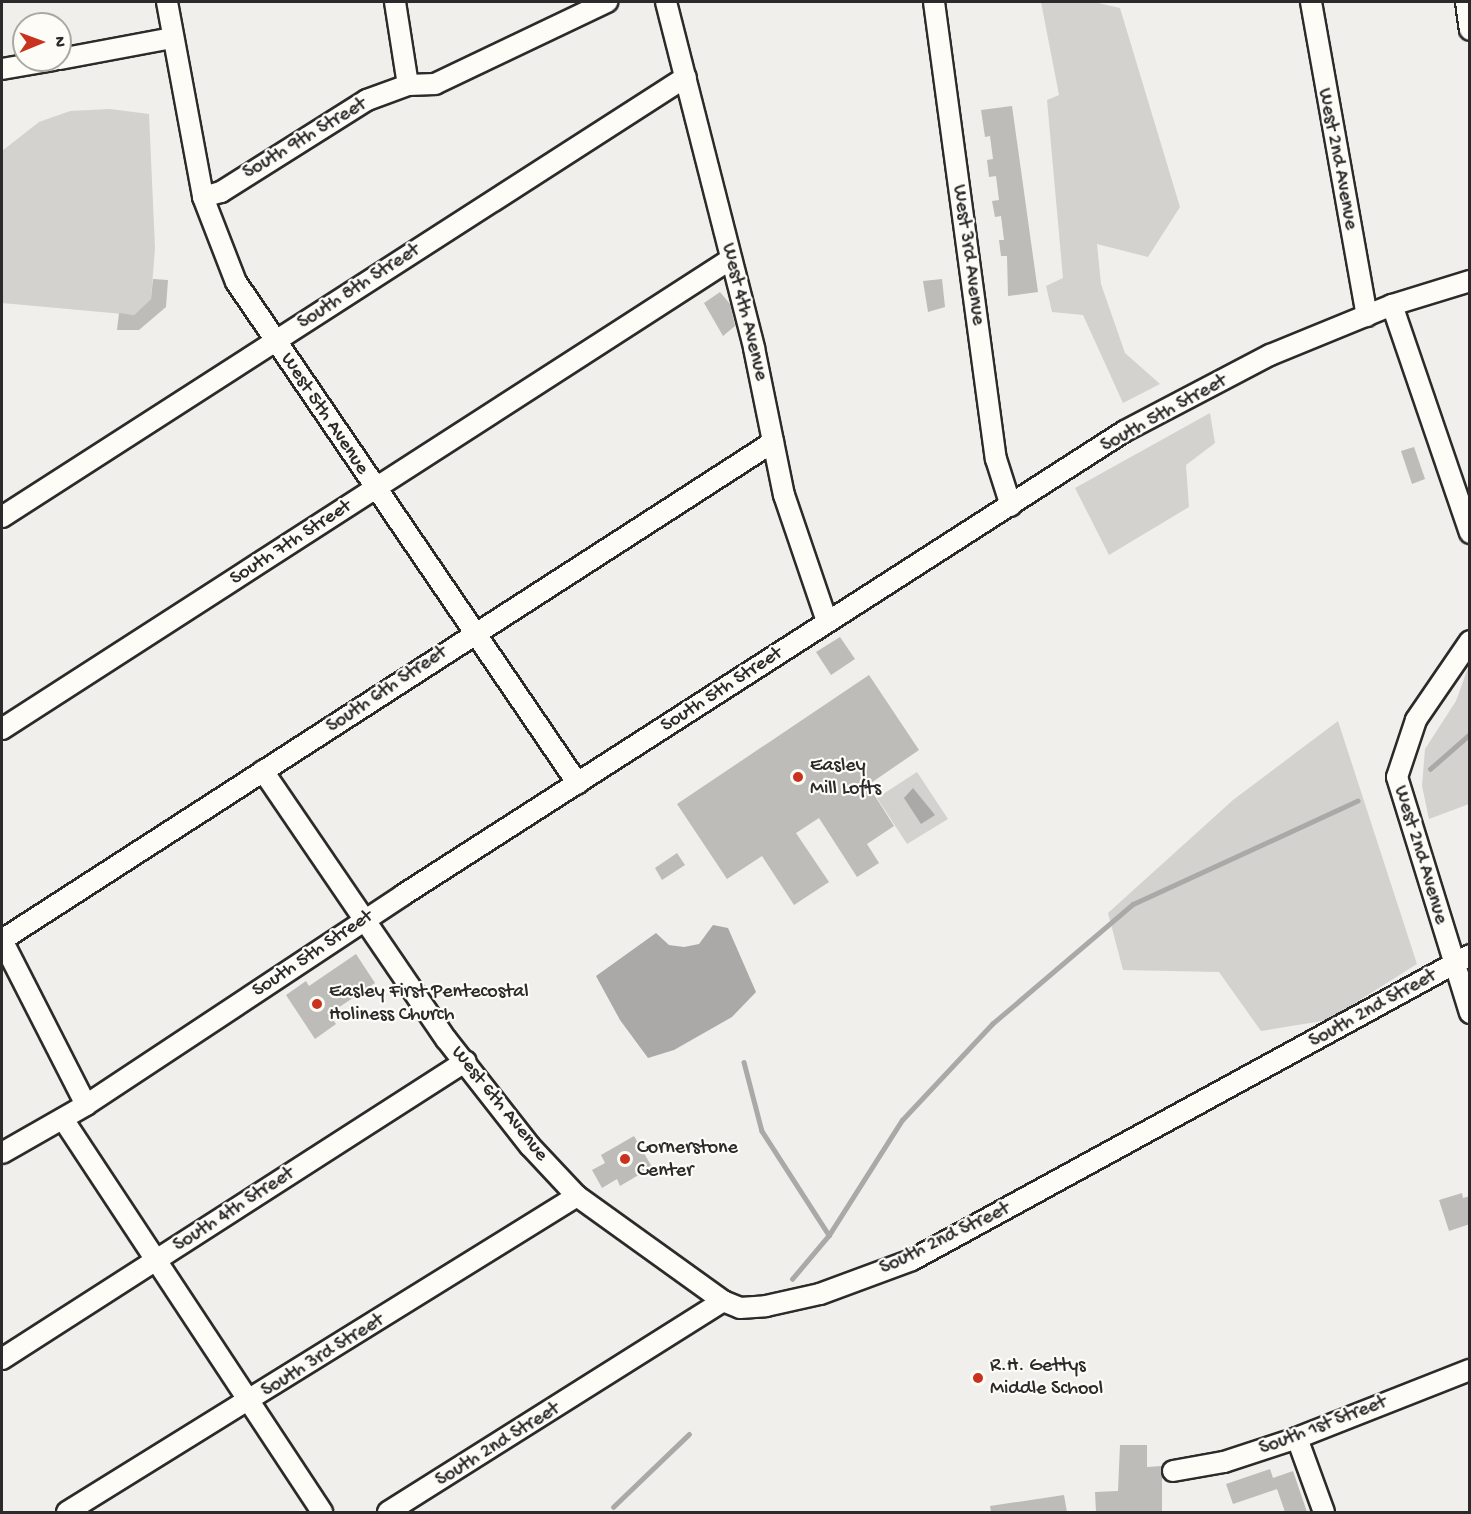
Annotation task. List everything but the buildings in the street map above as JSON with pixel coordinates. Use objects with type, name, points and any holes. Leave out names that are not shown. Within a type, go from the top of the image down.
[{"type":"street","name":"West 5th Avenue","points":[[167,2],[203,197],[236,282],[578,784]]},
{"type":"street","points":[[395,2],[408,85]]},
{"type":"street","name":"South 9th Street","points":[[203,197],[220,192],[367,100],[408,85],[435,84],[607,2]]},
{"type":"street","name":"West 4th Avenue","points":[[666,2],[731,259],[794,530],[827,621]]},
{"type":"street","name":"West 3rd Avenue","points":[[934,2],[996,459],[1011,506]]},
{"type":"street","name":"West 2nd Avenue","points":[[1311,2],[1367,316]]},
{"type":"street","points":[[1466,2],[1470,30]]},
{"type":"street","points":[[72,57],[172,38]]},
{"type":"street","name":"South 8th Street","points":[[2,517],[686,77]]},
{"type":"street","name":"South 7th Street","points":[[2,729],[731,259]]},
{"type":"street","name":"South 5th Street","points":[[2,1153],[86,1105],[363,921],[827,621],[1176,403],[1270,356],[1392,305],[1470,281]]},
{"type":"street","points":[[1392,305],[1470,533]]},
{"type":"street","name":"South 6th Street","points":[[2,940],[474,632],[773,442]]},
{"type":"street","name":"West 2nd Avenue","points":[[1470,641],[1416,720],[1396,777],[1462,959],[1470,1013]]},
{"type":"street","name":"West 6th Avenue","points":[[263,771],[363,921],[530,1146],[577,1196],[723,1301]]},
{"type":"street","points":[[2,940],[86,1105]]},
{"type":"street","name":"South 2nd Street","points":[[388,1512],[723,1301],[740,1308],[766,1306],[820,1294],[912,1260],[1462,959]]},
{"type":"street","name":"South 4th Street","points":[[2,1359],[466,1061]]},
{"type":"street","points":[[63,1119],[322,1512]]},
{"type":"street","name":"South 3rd Street","points":[[67,1512],[250,1402],[577,1196]]},
{"type":"street","name":"South 1st Street","points":[[1173,1471],[1224,1462],[1297,1438],[1470,1370]]},
{"type":"street","points":[[1297,1438],[1324,1512]]},
{"type":"shaded area","points":[[1041,2],[1094,2],[1120,8],[1180,207],[1148,257],[1097,244],[1101,284],[1125,353],[1160,384],[1123,403],[1083,315],[1052,312],[1046,286],[1063,278],[1047,100],[1059,95]]},
{"type":"shaded area","points":[[110,109],[149,114],[155,248],[151,299],[134,315],[2,303],[2,151],[39,122],[70,111]]},
{"type":"shaded area","points":[[1210,413],[1215,443],[1186,465],[1189,507],[1109,555],[1075,488]]},
{"type":"shaded area","points":[[1469,665],[1469,804],[1429,819],[1422,786],[1425,749],[1456,701]]},
{"type":"shaded area","points":[[1338,721],[1417,964],[1328,1020],[1261,1031],[1219,972],[1123,970],[1108,913],[1233,800]]},
{"type":"shaded area","points":[[917,772],[948,819],[907,844],[877,798]]},
{"type":"shaded area","points":[[913,788],[935,815],[921,824],[904,798]]},
{"type":"shaded area","points":[[713,925],[728,928],[756,992],[732,1017],[674,1050],[648,1058],[620,1020],[596,976],[656,933],[669,945],[684,947],[699,944]]},
{"type":"waterway","points":[[1430,769],[1470,734]]},
{"type":"waterway","points":[[792,1279],[829,1235],[902,1120],[992,1024],[1133,904],[1357,801]]},
{"type":"waterway","points":[[744,1062],[762,1131],[829,1235]]},
{"type":"waterway","points":[[613,1507],[689,1434]]},
{"type":"place","name":"Easley Mill Lofts","points":[[798,777]]},
{"type":"place","name":"Easley First Pentecostal Holiness Church","points":[[317,1004]]},
{"type":"place","name":"Cornerstone Center","points":[[625,1159]]},
{"type":"place","name":"R.H. Gettys Middle School","points":[[978,1378]]}]
